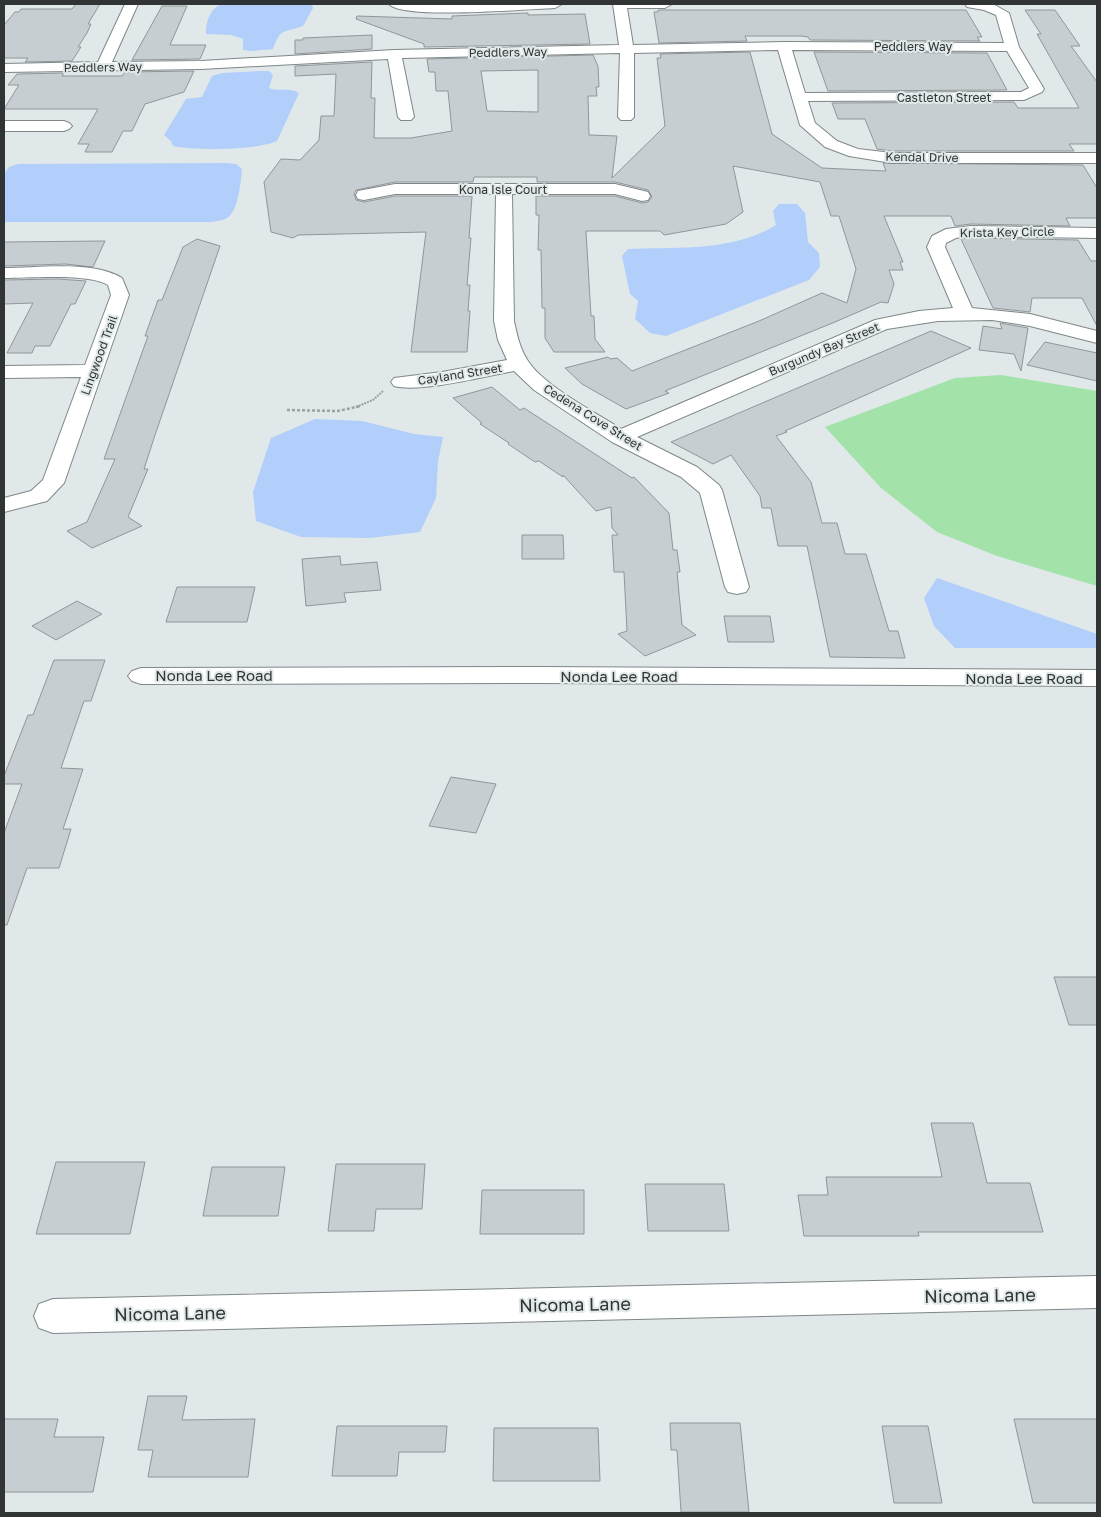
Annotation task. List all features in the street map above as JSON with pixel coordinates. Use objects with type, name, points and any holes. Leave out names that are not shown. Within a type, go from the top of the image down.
[{"type":"street","points":[[103,67],[131,4]]},
{"type":"street","points":[[396,4],[414,8],[555,4]]},
{"type":"street","points":[[626,117],[627,49],[620,4],[665,4]]},
{"type":"street","points":[[972,4],[987,6],[1002,13],[1012,47]]},
{"type":"street","name":"Peddlers Way","points":[[4,68],[201,65],[394,54],[627,49],[784,46],[1012,47]]},
{"type":"street","name":"Kendal Drive","points":[[784,46],[808,125],[831,144],[855,153],[892,158],[1097,158]]},
{"type":"street","name":"Castleton Street","points":[[799,97],[1024,96],[1037,89],[1012,47]]},
{"type":"street","points":[[394,54],[406,117]]},
{"type":"street","points":[[4,126],[64,126]]},
{"type":"street","name":"Kona Isle Court","points":[[364,195],[395,189],[615,189],[642,196]]},
{"type":"street","name":"Cedena Cove Street","points":[[504,189],[504,321],[508,340],[519,364],[541,386],[620,437],[689,472],[711,490],[737,587]]},
{"type":"street","name":"Krista Key Circle","points":[[964,312],[936,247],[938,240],[952,233],[972,231],[1097,234]]},
{"type":"street","name":"Lingwood Trail","points":[[4,273],[83,273],[106,276],[116,282],[120,295],[53,483],[39,496],[4,505]]},
{"type":"street","name":"Burgundy Bay Street","points":[[620,437],[882,324],[918,316],[964,312],[1029,320],[1097,337]]},
{"type":"street","name":"Cayland Street","points":[[400,382],[442,378],[519,364]]},
{"type":"street","points":[[4,372],[93,371]]},
{"type":"street","name":"Nonda Lee Road","points":[[141,676],[552,675],[1097,678]]},
{"type":"street","name":"Nicoma Lane","points":[[53,1316],[1097,1292]]},
{"type":"path","points":[[287,410],[354,409],[375,398],[386,388],[400,382]]},
{"type":"green space","points":[[1001,375],[1097,391],[1097,586],[997,556],[937,532],[881,488],[825,427],[955,378]]},
{"type":"water","points":[[222,4],[312,4],[313,8],[303,26],[281,34],[273,49],[251,51],[243,50],[243,39],[231,35],[206,34],[212,12]]},
{"type":"water","points":[[269,71],[273,75],[269,88],[292,90],[299,93],[277,141],[241,148],[196,149],[173,146],[171,141],[164,135],[186,99],[202,97],[212,76],[222,73]]},
{"type":"water","points":[[18,164],[236,164],[242,169],[242,175],[234,210],[231,215],[221,220],[211,222],[4,222],[4,174],[9,167]]},
{"type":"water","points":[[779,204],[797,204],[805,213],[808,242],[819,253],[820,267],[809,280],[666,336],[650,333],[635,319],[638,301],[630,294],[622,256],[628,249],[685,248],[741,240],[759,234],[776,225],[773,211]]},
{"type":"water","points":[[315,419],[362,421],[414,434],[443,437],[438,461],[436,498],[420,532],[370,538],[301,537],[256,521],[253,492],[271,438]]},
{"type":"water","points":[[937,578],[1097,634],[1097,648],[955,648],[934,626],[924,598]]},
{"type":"building","points":[[76,4],[100,4],[88,24],[91,24],[78,47],[81,47],[72,61],[25,62],[28,58],[4,58],[4,25],[15,12],[19,12],[21,9],[72,9]]},
{"type":"building","points":[[162,6],[187,6],[170,45],[206,45],[200,59],[132,60]]},
{"type":"building","points":[[658,10],[966,10],[982,37],[977,37],[980,41],[810,40],[808,37],[801,36],[745,36],[747,41],[659,43],[654,12],[658,12]]},
{"type":"building","points":[[1025,10],[1055,10],[1080,46],[1071,46],[1097,82],[1097,144],[1069,144],[1074,151],[892,151],[877,149],[865,119],[838,119],[832,103],[1014,102],[1018,108],[1079,108],[1037,34],[1041,34]]},
{"type":"building","points":[[528,13],[528,15],[585,14],[590,44],[424,47],[424,44],[356,19],[357,16],[452,19],[452,16]]},
{"type":"building","points":[[372,35],[372,49],[295,54],[295,40],[303,40],[303,38]]},
{"type":"building","points":[[750,52],[772,134],[822,168],[886,171],[883,163],[1083,165],[1097,188],[1097,218],[1066,218],[1070,226],[971,224],[955,226],[951,216],[884,216],[903,262],[900,262],[903,270],[889,270],[894,284],[888,303],[881,302],[665,391],[669,393],[626,409],[582,384],[565,368],[608,357],[610,359],[617,358],[632,371],[759,321],[822,293],[847,303],[856,269],[839,216],[831,216],[820,182],[733,166],[743,212],[726,224],[664,235],[660,231],[586,231],[591,316],[594,316],[595,339],[605,352],[554,352],[545,338],[545,308],[542,308],[541,250],[538,250],[539,215],[536,215],[536,196],[615,196],[642,203],[648,202],[652,197],[648,190],[615,182],[537,182],[537,177],[474,177],[473,182],[395,182],[356,190],[354,194],[356,200],[364,202],[395,196],[472,196],[467,285],[470,285],[468,311],[470,311],[467,352],[411,352],[426,232],[298,235],[293,238],[271,232],[264,182],[281,159],[300,160],[319,140],[321,116],[334,116],[336,74],[295,76],[295,66],[372,62],[371,98],[375,98],[374,138],[411,138],[452,131],[448,91],[436,91],[435,72],[429,72],[427,59],[593,55],[598,66],[599,87],[596,87],[597,96],[588,96],[589,135],[617,136],[612,178],[665,126],[657,58],[661,58],[660,54]],"holes":[[[538,70],[538,112],[487,111],[481,71]]]},
{"type":"building","points":[[814,52],[987,53],[1007,90],[828,91]]},
{"type":"building","points":[[194,71],[184,92],[145,104],[132,131],[123,131],[112,152],[85,152],[89,144],[78,144],[98,109],[4,109],[19,85],[8,85],[17,74],[64,73],[62,76],[122,76],[125,72]]},
{"type":"building","points":[[197,239],[220,246],[144,469],[148,469],[128,517],[142,526],[92,548],[67,531],[87,522],[115,459],[104,459],[148,336],[145,336],[158,300],[162,300],[183,247]]},
{"type":"building","points":[[961,239],[1078,240],[1091,261],[1097,261],[1097,326],[1082,298],[1032,298],[1030,312],[993,308]]},
{"type":"building","points":[[105,241],[93,267],[65,264],[4,266],[4,242]]},
{"type":"building","points":[[58,279],[86,281],[75,304],[71,304],[50,346],[35,346],[32,353],[7,353],[33,303],[4,304],[4,280]]},
{"type":"building","points":[[1000,323],[1028,328],[1021,371],[1014,354],[979,350],[983,326],[1002,329]]},
{"type":"building","points":[[931,331],[971,348],[776,436],[811,482],[822,523],[837,523],[845,554],[866,554],[889,631],[898,631],[905,658],[830,657],[807,546],[778,546],[771,508],[762,508],[760,496],[731,455],[713,464],[671,442]]},
{"type":"building","points":[[1045,342],[1097,353],[1097,381],[1027,365]]},
{"type":"building","points":[[492,387],[520,410],[524,408],[632,478],[634,477],[669,513],[673,550],[677,550],[680,572],[677,572],[682,625],[696,635],[645,656],[618,634],[627,631],[624,572],[614,572],[612,535],[618,535],[612,528],[611,507],[596,511],[563,475],[563,477],[539,461],[535,462],[508,444],[480,424],[482,423],[453,398]]},
{"type":"building","points":[[522,535],[563,535],[564,559],[522,559]]},
{"type":"building","points":[[340,556],[341,565],[377,562],[381,590],[344,593],[346,602],[306,606],[302,559]]},
{"type":"building","points":[[177,587],[255,587],[247,622],[166,622]]},
{"type":"building","points":[[77,601],[102,614],[56,640],[32,626]]},
{"type":"building","points":[[724,616],[770,616],[774,642],[728,642]]},
{"type":"building","points":[[54,660],[105,660],[91,701],[84,701],[61,768],[83,769],[63,829],[71,829],[59,868],[27,868],[7,925],[4,925],[4,833],[22,784],[4,784],[4,776],[28,715],[33,715]]},
{"type":"building","points":[[451,777],[496,784],[476,833],[429,826]]},
{"type":"building","points":[[1054,977],[1097,977],[1097,1025],[1069,1025]]},
{"type":"building","points":[[931,1123],[973,1123],[987,1183],[1030,1183],[1043,1232],[918,1232],[919,1236],[804,1236],[798,1195],[828,1195],[826,1177],[942,1177]]},
{"type":"building","points":[[56,1162],[145,1162],[130,1234],[36,1234]]},
{"type":"building","points":[[336,1164],[425,1164],[422,1209],[376,1209],[374,1231],[328,1231]]},
{"type":"building","points":[[212,1167],[285,1167],[278,1216],[203,1216]]},
{"type":"building","points":[[645,1184],[724,1184],[729,1231],[648,1231]]},
{"type":"building","points":[[482,1190],[584,1190],[584,1234],[480,1234]]},
{"type":"building","points":[[148,1396],[187,1396],[182,1420],[255,1419],[248,1477],[148,1477],[153,1450],[138,1450]]},
{"type":"building","points":[[4,1419],[58,1419],[54,1437],[104,1437],[93,1492],[4,1492]]},
{"type":"building","points":[[1014,1419],[1097,1419],[1097,1503],[1033,1503]]},
{"type":"building","points":[[670,1423],[740,1423],[749,1512],[681,1512],[677,1450],[671,1450]]},
{"type":"building","points":[[337,1426],[447,1426],[445,1452],[399,1452],[397,1476],[332,1476]]},
{"type":"building","points":[[882,1426],[928,1426],[942,1503],[894,1503]]},
{"type":"building","points":[[494,1428],[598,1428],[600,1481],[493,1481]]}]
